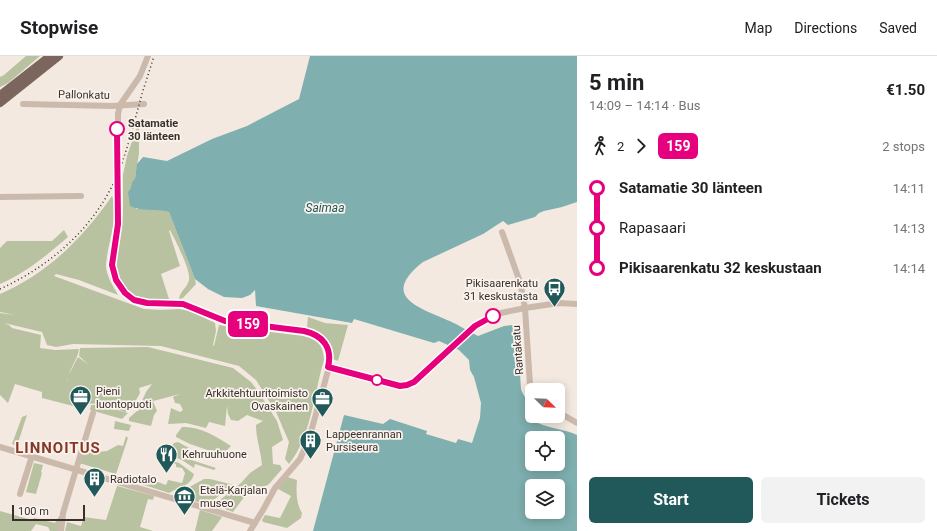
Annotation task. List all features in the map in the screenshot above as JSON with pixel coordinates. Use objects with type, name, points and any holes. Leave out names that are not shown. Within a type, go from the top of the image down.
[{"type":"main road","points":[[0,95],[50,56]]},
{"type":"main road","points":[[0,103],[59,56]]},
{"type":"street","points":[[148,56],[140,76],[120,105],[117,123],[119,170],[118,224],[112,265],[120,288],[130,297],[143,302],[155,304],[183,304],[225,321],[312,333],[318,336],[327,345],[330,358],[305,450],[296,464],[275,488],[250,531]]},
{"type":"street","name":"Pallonkatu","points":[[23,104],[144,104]]},
{"type":"street","points":[[0,197],[81,196]]},
{"type":"street","name":"Rantakatu","points":[[502,232],[520,282],[525,308],[531,383]]},
{"type":"street","points":[[328,367],[394,384],[407,385],[414,382],[475,326],[496,314],[559,303],[577,304]]},
{"type":"street","points":[[60,531],[63,514],[93,413]]},
{"type":"street","points":[[565,416],[577,423]]},
{"type":"street","points":[[0,447],[255,523]]},
{"type":"street","points":[[20,494],[32,456]]},
{"type":"green space","points":[[26,56],[40,56],[8,83],[0,87],[0,77]]},
{"type":"green space","points":[[139,121],[139,153],[135,179],[136,209],[160,209],[169,212],[196,284],[183,298],[179,299],[188,283],[189,275],[188,269],[170,230],[169,231],[180,266],[161,274],[169,299],[143,300],[135,296],[126,289],[119,279],[116,267],[123,214],[123,175],[127,156]]},
{"type":"green space","points":[[112,196],[114,204],[114,222],[106,267],[109,278],[118,295],[79,280],[56,274],[54,276],[144,309],[179,309],[190,311],[215,323],[216,331],[214,346],[219,325],[303,336],[316,341],[321,346],[324,360],[307,428],[296,453],[289,464],[285,459],[289,442],[276,412],[256,380],[239,366],[161,346],[73,344],[56,347],[47,345],[42,332],[4,323],[12,328],[41,335],[40,348],[55,350],[79,349],[69,375],[78,357],[88,364],[79,356],[80,348],[148,347],[233,368],[251,382],[277,421],[283,440],[272,447],[273,464],[280,465],[282,469],[269,484],[255,492],[251,488],[233,512],[214,505],[241,483],[250,473],[262,465],[256,425],[263,421],[247,415],[238,421],[231,420],[228,414],[227,406],[225,426],[209,422],[206,428],[186,423],[168,424],[171,408],[180,412],[183,410],[180,404],[175,403],[173,397],[180,394],[153,401],[157,411],[154,415],[151,426],[129,421],[129,418],[139,411],[138,410],[146,392],[152,384],[139,388],[140,393],[131,409],[125,412],[98,404],[83,403],[70,396],[83,404],[81,408],[42,398],[42,392],[15,384],[8,403],[0,395],[0,313],[16,315],[0,312],[0,294],[34,276],[63,253],[89,226]]},
{"type":"green space","points":[[64,230],[68,237],[60,244],[19,275],[0,284],[0,248],[7,241],[52,241]]},
{"type":"green space","points":[[308,317],[325,323],[348,325],[338,361],[333,359],[328,343],[325,339],[318,333],[307,328]]},
{"type":"green space","points":[[91,405],[98,405],[128,413],[122,419],[90,410]]},
{"type":"green space","points":[[27,415],[17,446],[12,444],[22,417]]},
{"type":"green space","points":[[115,421],[131,425],[129,431],[114,429]]},
{"type":"green space","points":[[182,427],[202,430],[231,446],[222,455],[190,444],[176,437]]},
{"type":"green space","points":[[126,436],[128,438],[116,474],[79,463],[82,454],[107,451],[118,445],[123,446]]},
{"type":"green space","points":[[178,442],[189,448],[185,458],[216,468],[214,470],[195,464],[194,468],[182,460],[169,455],[168,453],[174,443]]},
{"type":"green space","points":[[173,461],[179,463],[194,474],[187,484],[169,493],[141,484],[140,481],[145,477],[166,485],[168,480],[182,483],[185,473],[182,468],[176,467],[176,464],[172,463]]},
{"type":"green space","points":[[34,463],[43,465],[36,494],[26,492]]},
{"type":"green space","points":[[287,477],[297,480],[297,497],[302,513],[301,518],[287,528],[263,522],[262,520],[265,515],[280,518],[291,496],[278,489]]},
{"type":"green space","points":[[204,479],[234,485],[231,489],[226,490],[211,502],[212,505],[224,510],[175,495]]},
{"type":"green space","points":[[117,486],[154,496],[153,500],[148,499],[140,527],[153,531],[65,531],[67,522],[81,526],[84,517],[106,520]]},
{"type":"green space","points":[[200,510],[222,517],[212,531],[195,531]]},
{"type":"green space","points":[[0,511],[32,520],[34,518],[55,523],[60,515],[59,531],[50,531],[48,527],[36,524],[31,531],[0,531]]},
{"type":"water","name":"Saimaa","points":[[310,56],[577,56],[577,202],[544,211],[535,217],[508,225],[503,221],[483,234],[423,262],[411,273],[405,283],[404,293],[416,306],[456,324],[478,336],[504,326],[513,325],[517,329],[521,389],[525,396],[525,423],[538,423],[548,427],[568,431],[577,435],[577,531],[313,531],[344,415],[383,424],[390,419],[427,431],[426,434],[456,443],[458,439],[472,443],[480,418],[481,403],[474,377],[470,370],[469,360],[459,350],[439,341],[434,343],[354,319],[352,323],[256,306],[255,290],[250,295],[242,298],[224,297],[208,289],[195,279],[169,212],[139,209],[130,206],[128,192],[131,188],[132,182],[135,179],[137,164],[143,157],[167,161],[212,139],[247,126],[299,99]]},
{"type":"railway","points":[[0,289],[18,280],[53,257],[68,244],[95,214],[120,169],[154,56]]},
{"type":"bus line","name":"159","points":[[117,129],[119,212],[112,265],[120,288],[134,300],[155,304],[183,304],[225,321],[312,333],[318,336],[327,345],[330,358],[328,367],[400,386],[414,382],[475,326],[493,316]]},
{"type":"place","name":"Satamatie 30 länteen","points":[[117,129]]},
{"type":"place","name":"Pikisaarenkatu 31 keskustasta","points":[[554,308]]},
{"type":"place","name":"Pieni luontopuoti","points":[[80,416]]},
{"type":"place","name":"Arkkitehtuuritoimisto Ovaskainen","points":[[323,418]]},
{"type":"place","name":"Lappeenrannan Pursiseura","points":[[310,460]]},
{"type":"place","name":"Kehruuhuone","points":[[167,474]]},
{"type":"place","name":"Radiotalo","points":[[95,498]]},
{"type":"place","name":"Etelä-Karjalan museo","points":[[185,516]]},
{"type":"district","name":"LINNOITUS","points":[[58,448]]}]
